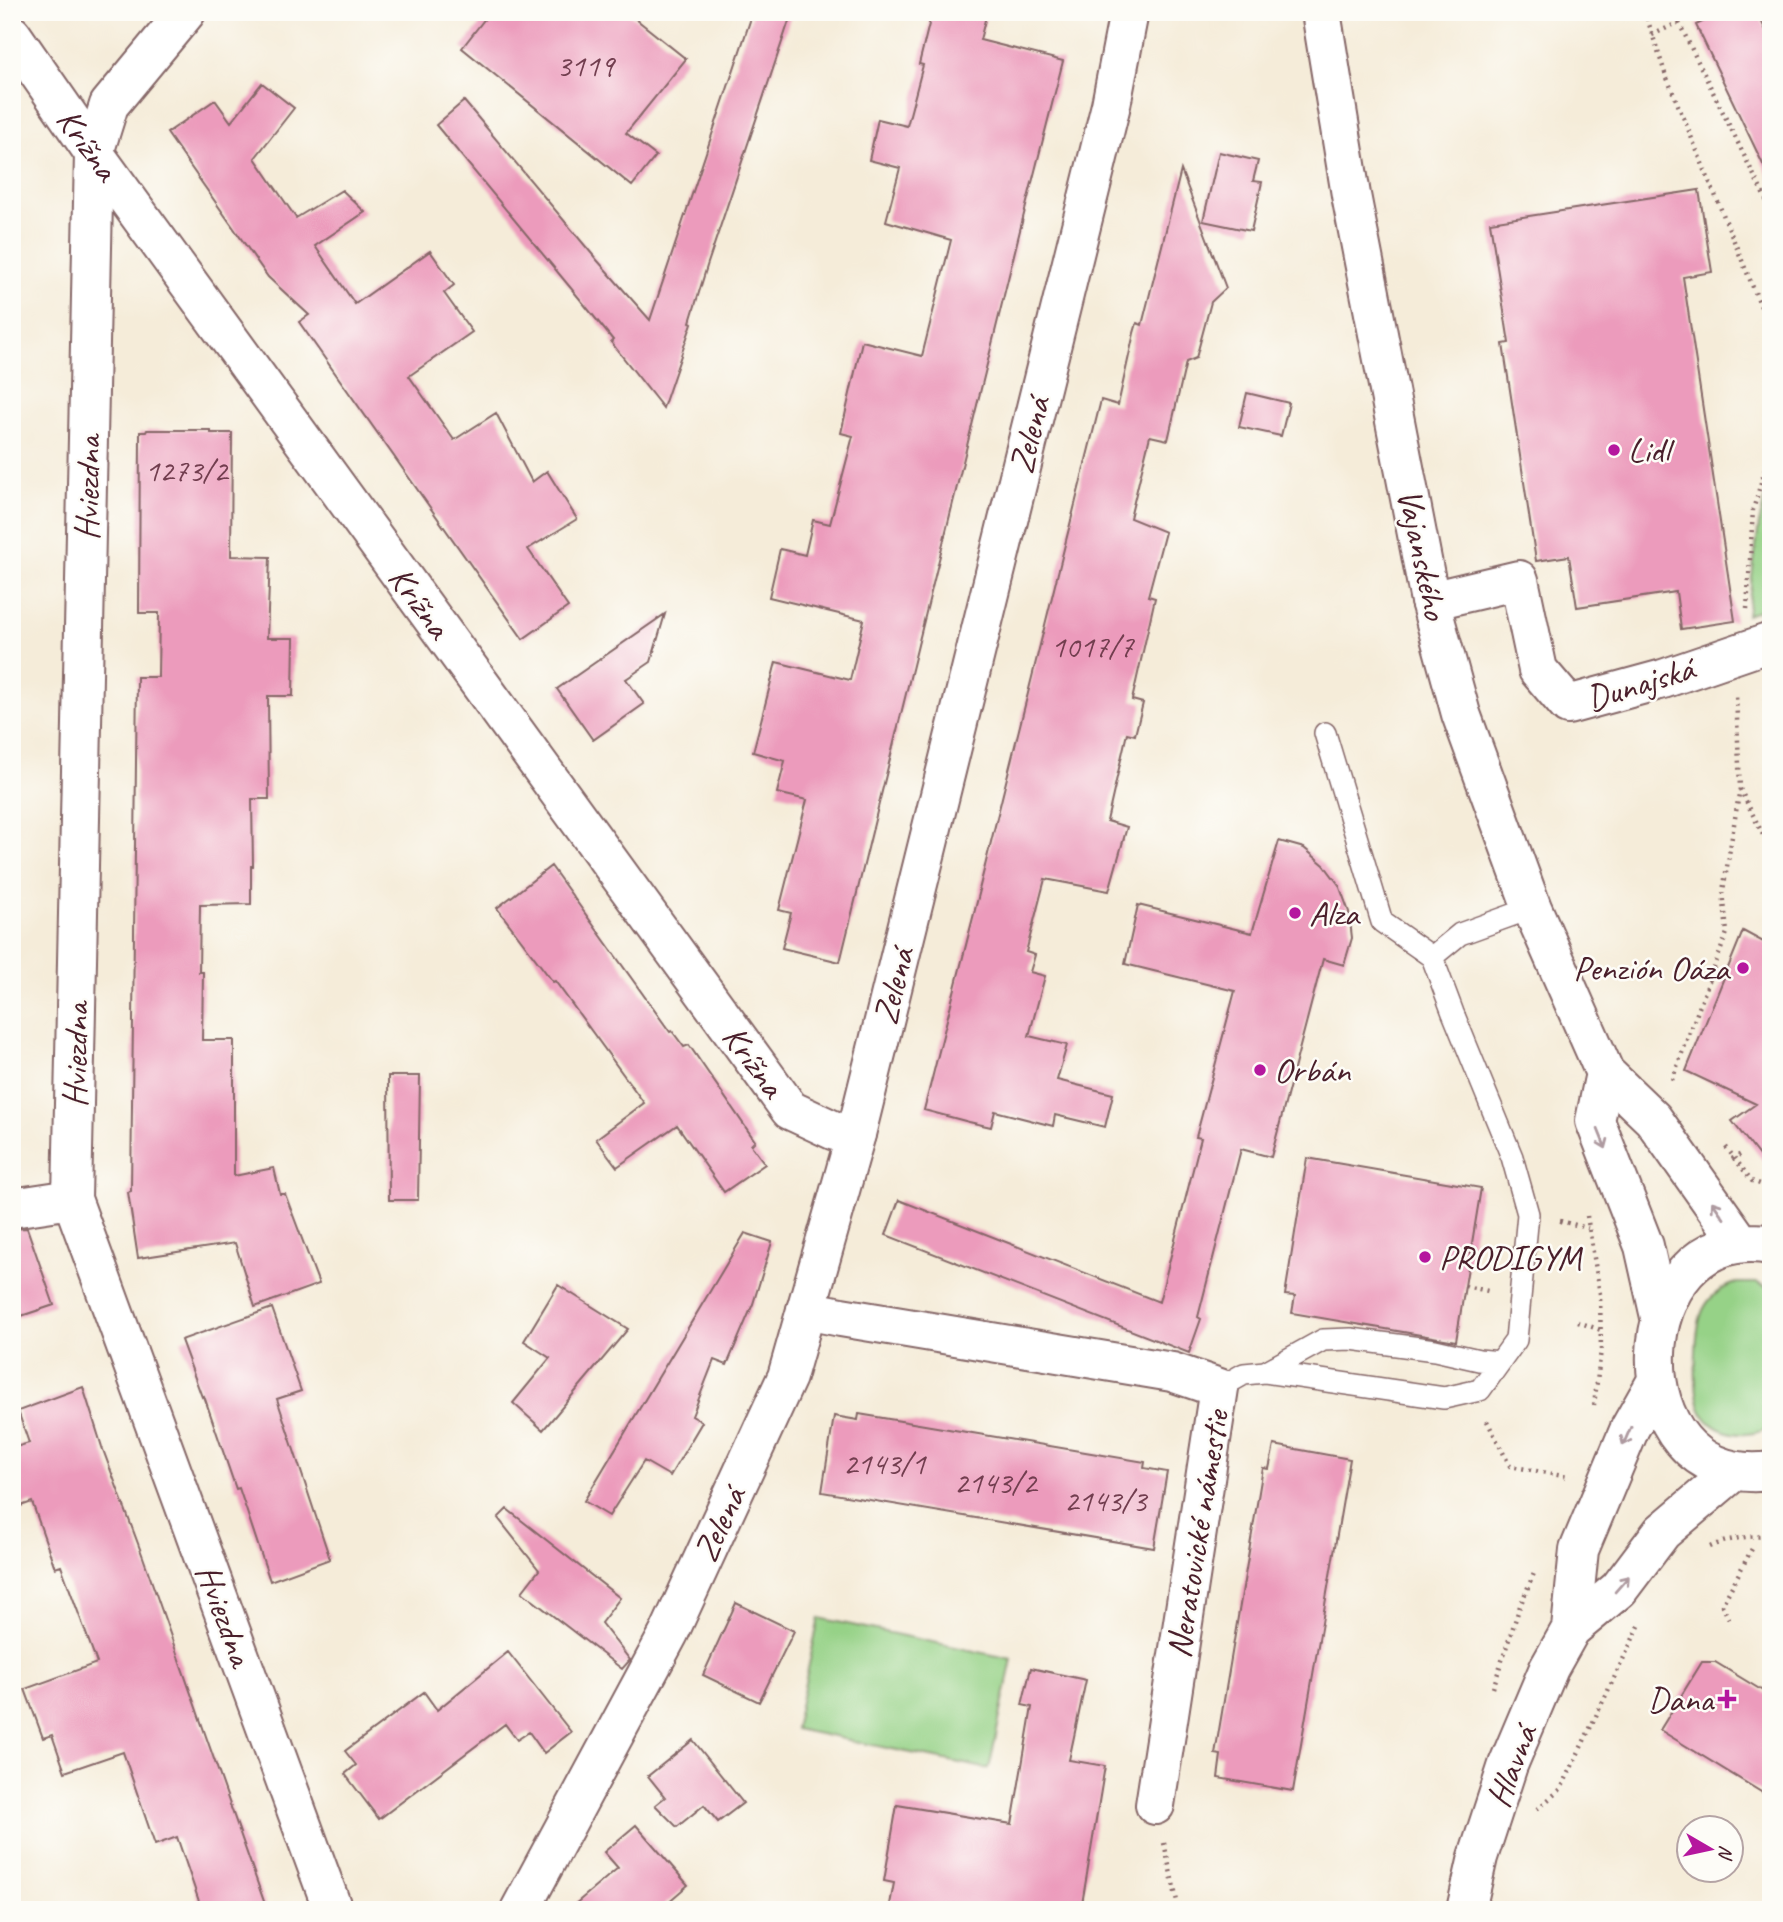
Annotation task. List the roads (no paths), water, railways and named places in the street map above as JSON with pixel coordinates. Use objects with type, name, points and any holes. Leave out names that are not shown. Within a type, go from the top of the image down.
[{"type":"street","name":"Hviezdna","points":[[186,12],[109,105],[94,153],[72,1199],[333,1910]]},
{"type":"street","name":"Zelená","points":[[520,1910],[669,1633],[787,1377],[856,1135],[1111,105],[1129,12]]},
{"type":"street","name":"Vajanského","points":[[1321,12],[1351,195],[1430,601],[1461,714],[1532,908],[1605,1073]]},
{"type":"street","name":"Krížna","points":[[12,35],[94,153],[790,1110],[835,1131],[856,1135]]},
{"type":"street","name":"Dunajská","points":[[1430,601],[1519,580],[1538,670],[1568,705],[1663,679],[1771,642]]},
{"type":"street","points":[[1605,1073],[1653,1119],[1756,1243],[1712,1251],[1688,1270],[1674,1289],[1660,1317],[1655,1349],[1656,1382],[1664,1413],[1686,1445],[1710,1464],[1752,1471]]},
{"type":"street","points":[[1605,1073],[1595,1121],[1644,1246],[1660,1317]]},
{"type":"street","points":[[12,1208],[72,1199]]},
{"type":"street","name":"Neratovické námestie","points":[[806,1310],[1171,1372],[1219,1388],[1155,1805]]},
{"type":"street","points":[[1571,1629],[1579,1550],[1630,1428],[1656,1382]]},
{"type":"street","points":[[1571,1629],[1619,1589],[1662,1532],[1752,1471]]},
{"type":"street","name":"Hlavná","points":[[1466,1910],[1478,1857],[1508,1765],[1549,1668],[1571,1629]]},
{"type":"lane","points":[[1219,1388],[1244,1374],[1265,1372],[1444,1398],[1480,1390],[1516,1340],[1528,1213],[1511,1157],[1432,957],[1382,922],[1325,733]]},
{"type":"lane","points":[[1432,957],[1461,934],[1532,908]]},
{"type":"lane","points":[[1265,1372],[1323,1340],[1351,1339],[1435,1350],[1500,1363]]},
{"type":"place","name":"Lidl","points":[[1614,450]]},
{"type":"place","name":"Alza","points":[[1295,913]]},
{"type":"place","name":"Penzión Oáza","points":[[1743,968]]},
{"type":"place","name":"Orbán","points":[[1260,1070]]},
{"type":"place","name":"PRODIGYM","points":[[1425,1257]]},
{"type":"place","name":"Dana","points":[[1727,1699]]}]
